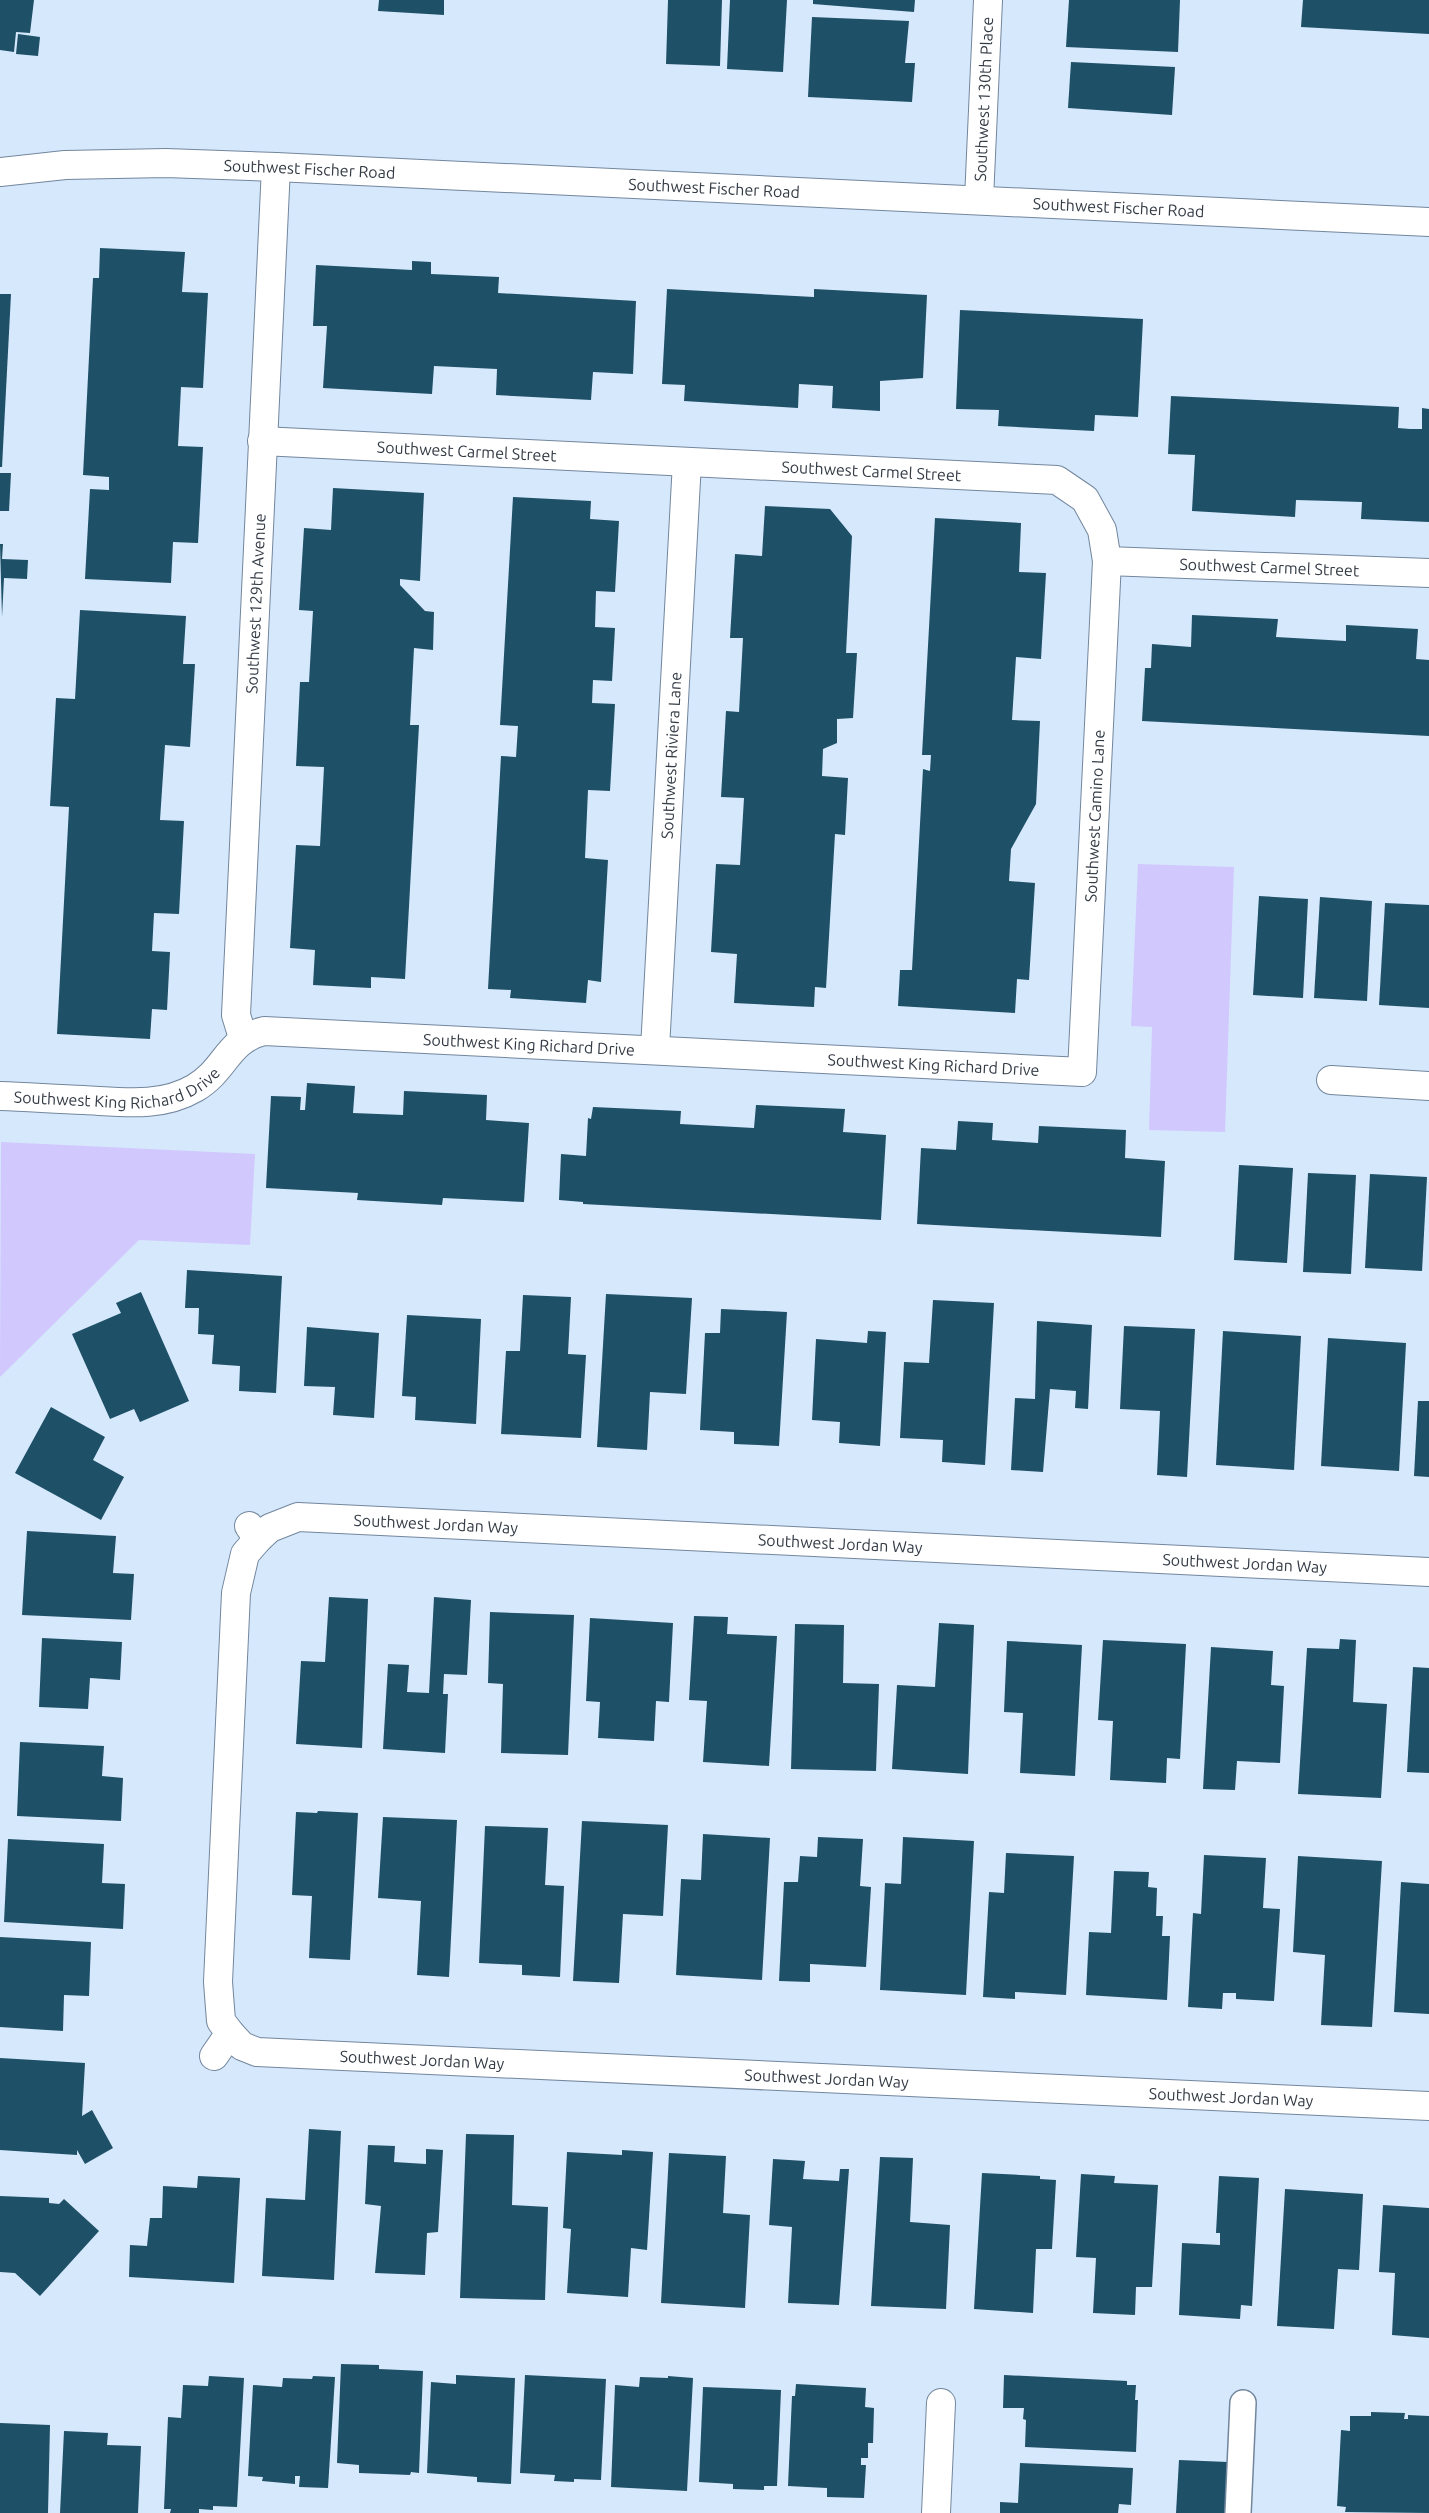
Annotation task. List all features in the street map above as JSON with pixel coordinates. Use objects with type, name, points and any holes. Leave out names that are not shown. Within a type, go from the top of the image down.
[{"type":"street","name":"Southwest 130th Place","points":[[979,199],[988,0]]},
{"type":"street","name":"Southwest Fischer Road","points":[[0,172],[65,165],[166,164],[276,167],[979,199],[1429,222]]},
{"type":"street","name":"Southwest 129th Avenue","points":[[243,1038],[236,1015],[276,167]]},
{"type":"street","name":"Southwest Carmel Street","points":[[262,441],[1057,480],[1085,499],[1102,530],[1107,561],[1429,572]]},
{"type":"street","name":"Southwest Riviera Lane","points":[[655,1050],[687,462]]},
{"type":"street","name":"Southwest Camino Lane","points":[[1082,1072],[1107,561]]},
{"type":"street","name":"Southwest King Richard Drive","points":[[0,1096],[136,1103],[160,1101],[180,1096],[210,1077],[243,1038],[264,1031],[1082,1072]]},
{"type":"street","points":[[1330,1080],[1429,1086]]},
{"type":"street","name":"Southwest Jordan Way","points":[[1429,1572],[298,1516],[254,1533],[239,1572],[236,1593],[218,1982],[221,2021],[242,2046],[257,2052],[1429,2106]]},
{"type":"street","points":[[214,2056],[230,2033]]},
{"type":"street","points":[[936,2513],[941,2403]]},
{"type":"lane","points":[[1238,2513],[1243,2403]]},
{"type":"shaded area","points":[[1138,864],[1234,867],[1225,1132],[1149,1130],[1152,1027],[1131,1026]]},
{"type":"shaded area","points":[[1,1142],[255,1154],[250,1245],[139,1240],[0,1377]]},
{"type":"building","points":[[0,0],[34,0],[30,33],[16,32],[14,52],[0,50]]},
{"type":"building","points":[[379,0],[444,0],[444,15],[378,11]]},
{"type":"building","points":[[668,0],[722,0],[720,66],[666,64]]},
{"type":"building","points":[[730,0],[787,0],[783,72],[727,69]]},
{"type":"building","points":[[813,0],[915,0],[914,12],[813,4]]},
{"type":"building","points":[[1069,0],[1180,0],[1178,52],[1066,47]]},
{"type":"building","points":[[1303,0],[1429,0],[1429,34],[1301,27]]},
{"type":"building","points":[[812,17],[909,21],[905,63],[915,63],[912,102],[808,97]]},
{"type":"building","points":[[18,34],[40,37],[38,56],[16,54]]},
{"type":"building","points":[[1071,62],[1175,67],[1172,115],[1068,108]]},
{"type":"building","points":[[100,248],[185,252],[182,292],[208,293],[203,388],[181,387],[178,446],[203,447],[198,543],[173,542],[171,583],[85,579],[90,489],[109,490],[109,477],[83,475],[93,278],[99,278]]},
{"type":"building","points":[[412,261],[431,262],[431,274],[499,277],[498,293],[636,301],[633,374],[593,372],[591,400],[496,395],[497,369],[434,366],[432,394],[323,388],[327,326],[313,326],[316,265],[412,270]]},
{"type":"building","points":[[667,289],[814,297],[814,289],[927,295],[923,378],[880,381],[880,411],[832,408],[833,386],[799,384],[798,408],[684,401],[685,385],[662,384]]},
{"type":"building","points":[[0,294],[11,294],[2,467],[0,467]]},
{"type":"building","points":[[960,310],[1143,319],[1138,417],[1095,415],[1094,431],[998,426],[999,410],[956,409]]},
{"type":"building","points":[[1171,396],[1399,407],[1398,428],[1410,429],[1422,429],[1422,408],[1429,409],[1429,522],[1361,519],[1362,502],[1296,500],[1295,517],[1192,511],[1195,455],[1168,454]]},
{"type":"building","points":[[0,473],[11,473],[9,511],[0,511]]},
{"type":"building","points":[[333,488],[424,493],[420,581],[400,579],[400,585],[425,611],[434,612],[433,650],[414,648],[410,725],[419,725],[405,979],[371,977],[371,988],[313,985],[315,950],[290,948],[296,845],[320,846],[324,767],[296,766],[300,682],[309,682],[313,611],[299,610],[304,528],[331,530]]},
{"type":"building","points":[[513,497],[591,501],[590,519],[619,521],[615,592],[596,591],[595,627],[615,628],[612,681],[593,680],[592,703],[615,704],[610,791],[588,790],[585,858],[608,860],[601,982],[588,980],[586,1003],[510,998],[511,990],[488,989],[501,756],[516,757],[518,726],[500,725]]},
{"type":"building","points":[[765,506],[830,509],[852,536],[846,653],[857,653],[853,718],[837,719],[837,743],[823,749],[822,776],[848,778],[845,835],[835,834],[826,988],[815,987],[814,1007],[734,1003],[737,954],[711,952],[716,864],[740,865],[744,798],[721,797],[726,711],[739,712],[743,638],[730,638],[735,554],[762,556]]},
{"type":"building","points":[[935,518],[1021,523],[1019,572],[1046,573],[1041,659],[1016,657],[1012,720],[1040,721],[1036,804],[1011,849],[1009,881],[1035,883],[1029,980],[1017,979],[1015,1013],[898,1006],[900,970],[912,970],[923,769],[930,771],[931,755],[922,755]]},
{"type":"building","points":[[0,544],[3,544],[2,559],[28,560],[27,579],[4,578],[2,617]]},
{"type":"building","points":[[80,610],[186,616],[183,664],[195,664],[190,747],[165,745],[160,820],[184,821],[179,914],[154,913],[152,951],[170,952],[167,1010],[152,1009],[150,1039],[57,1034],[69,807],[50,806],[56,698],[75,699]]},
{"type":"building","points":[[1192,615],[1278,619],[1276,637],[1346,641],[1346,625],[1418,629],[1416,659],[1429,660],[1429,736],[1142,721],[1145,668],[1151,668],[1152,644],[1191,647]]},
{"type":"building","points":[[1259,896],[1308,899],[1303,998],[1253,995]]},
{"type":"building","points":[[1320,897],[1372,901],[1367,1001],[1314,998]]},
{"type":"building","points":[[1385,903],[1429,905],[1429,1008],[1379,1005]]},
{"type":"building","points":[[307,1083],[355,1086],[353,1113],[403,1115],[404,1091],[487,1095],[486,1120],[529,1123],[524,1202],[443,1198],[442,1205],[357,1200],[358,1193],[266,1188],[271,1096],[301,1097],[300,1110],[305,1110]]},
{"type":"building","points":[[756,1105],[845,1109],[843,1132],[886,1135],[881,1220],[583,1204],[583,1202],[559,1200],[561,1154],[586,1156],[588,1118],[591,1119],[593,1107],[681,1111],[680,1124],[754,1128]]},
{"type":"building","points":[[958,1121],[993,1123],[992,1140],[1038,1143],[1039,1126],[1126,1130],[1125,1158],[1165,1161],[1161,1237],[917,1224],[921,1148],[956,1150]]},
{"type":"building","points":[[1239,1165],[1293,1168],[1287,1263],[1234,1260]]},
{"type":"building","points":[[1308,1173],[1356,1175],[1351,1274],[1303,1272]]},
{"type":"building","points":[[1370,1174],[1427,1177],[1422,1271],[1365,1268]]},
{"type":"building","points":[[187,1270],[282,1276],[276,1393],[239,1391],[240,1366],[212,1364],[214,1335],[198,1334],[199,1308],[185,1308]]},
{"type":"building","points":[[141,1292],[189,1401],[140,1422],[134,1409],[110,1419],[72,1334],[121,1313],[116,1303]]},
{"type":"building","points":[[606,1294],[692,1298],[686,1394],[650,1392],[647,1450],[597,1447]]},
{"type":"building","points":[[523,1295],[571,1297],[568,1354],[586,1355],[581,1438],[501,1434],[506,1351],[520,1351]]},
{"type":"building","points":[[933,1300],[994,1303],[985,1465],[942,1462],[943,1440],[900,1438],[904,1362],[929,1363]]},
{"type":"building","points":[[721,1309],[787,1312],[779,1446],[734,1444],[734,1432],[700,1430],[705,1333],[720,1333]]},
{"type":"building","points":[[407,1315],[481,1319],[476,1424],[415,1420],[416,1397],[402,1396]]},
{"type":"building","points":[[1037,1321],[1092,1325],[1088,1409],[1075,1408],[1076,1391],[1050,1389],[1043,1472],[1011,1470],[1015,1398],[1035,1399]]},
{"type":"building","points":[[1124,1326],[1195,1329],[1187,1477],[1157,1475],[1160,1411],[1120,1409]]},
{"type":"building","points":[[307,1327],[379,1333],[374,1418],[333,1415],[335,1387],[304,1386]]},
{"type":"building","points":[[868,1331],[886,1332],[880,1446],[839,1443],[840,1422],[812,1420],[816,1339],[867,1343]]},
{"type":"building","points":[[1223,1331],[1301,1336],[1294,1470],[1216,1465]]},
{"type":"building","points":[[1328,1338],[1406,1343],[1399,1471],[1321,1466]]},
{"type":"building","points":[[1418,1401],[1429,1401],[1429,1477],[1414,1476]]},
{"type":"building","points":[[51,1407],[105,1437],[93,1460],[124,1477],[101,1520],[15,1473]]},
{"type":"building","points":[[27,1531],[116,1536],[113,1573],[134,1574],[131,1620],[22,1615]]},
{"type":"building","points":[[329,1597],[368,1599],[362,1748],[296,1744],[301,1661],[325,1662]]},
{"type":"building","points":[[434,1597],[471,1600],[467,1675],[444,1674],[443,1694],[448,1694],[445,1753],[383,1749],[388,1664],[409,1665],[407,1692],[429,1693]]},
{"type":"building","points":[[490,1612],[574,1615],[568,1755],[501,1753],[503,1684],[488,1683]]},
{"type":"building","points":[[694,1616],[728,1617],[727,1634],[777,1636],[769,1766],[703,1762],[707,1701],[689,1700]]},
{"type":"building","points":[[590,1618],[673,1623],[669,1702],[656,1701],[654,1741],[598,1738],[600,1702],[586,1701]]},
{"type":"building","points":[[939,1623],[974,1625],[968,1774],[892,1769],[897,1685],[935,1687]]},
{"type":"building","points":[[795,1624],[844,1625],[843,1683],[879,1684],[876,1771],[791,1769]]},
{"type":"building","points":[[42,1638],[122,1642],[120,1680],[90,1678],[88,1709],[39,1707]]},
{"type":"building","points":[[1340,1639],[1356,1640],[1353,1702],[1387,1704],[1381,1798],[1298,1794],[1307,1648],[1339,1649]]},
{"type":"building","points":[[1103,1640],[1186,1644],[1180,1759],[1167,1758],[1166,1783],[1110,1780],[1113,1721],[1098,1720]]},
{"type":"building","points":[[1007,1641],[1082,1645],[1075,1776],[1020,1773],[1023,1713],[1004,1712]]},
{"type":"building","points":[[1211,1647],[1273,1651],[1271,1685],[1284,1686],[1280,1763],[1237,1761],[1235,1790],[1203,1789]]},
{"type":"building","points":[[1413,1667],[1429,1668],[1429,1773],[1407,1772]]},
{"type":"building","points":[[20,1742],[104,1746],[102,1776],[123,1778],[121,1821],[17,1816]]},
{"type":"building","points":[[318,1811],[358,1813],[350,1960],[309,1958],[312,1896],[292,1895],[296,1812],[317,1813]]},
{"type":"building","points":[[383,1817],[457,1820],[449,1977],[417,1975],[421,1901],[378,1898]]},
{"type":"building","points":[[582,1821],[668,1825],[663,1916],[623,1914],[619,1983],[573,1981]]},
{"type":"building","points":[[485,1826],[548,1828],[545,1885],[564,1886],[560,1977],[522,1975],[522,1965],[479,1963]]},
{"type":"building","points":[[703,1834],[770,1838],[762,1980],[676,1975],[681,1879],[701,1880]]},
{"type":"building","points":[[818,1837],[863,1839],[860,1886],[871,1887],[866,1967],[810,1964],[810,1982],[779,1981],[784,1882],[798,1882],[800,1856],[817,1857]]},
{"type":"building","points":[[903,1837],[974,1841],[966,1995],[880,1990],[885,1883],[901,1884]]},
{"type":"building","points":[[8,1839],[104,1844],[102,1883],[125,1884],[123,1929],[4,1922]]},
{"type":"building","points":[[1006,1853],[1074,1856],[1066,1995],[1015,1992],[1015,1999],[983,1997],[989,1892],[1004,1893]]},
{"type":"building","points":[[1204,1855],[1266,1858],[1263,1908],[1280,1909],[1274,2001],[1236,1999],[1236,1993],[1223,1993],[1222,2009],[1188,2007],[1193,1913],[1201,1914]]},
{"type":"building","points":[[1298,1856],[1382,1861],[1372,2027],[1321,2025],[1325,1955],[1293,1952]]},
{"type":"building","points":[[1114,1871],[1149,1872],[1148,1887],[1157,1888],[1156,1916],[1163,1916],[1162,1936],[1170,1936],[1167,2000],[1086,1995],[1089,1932],[1111,1933]]},
{"type":"building","points":[[1401,1882],[1429,1884],[1429,2014],[1394,2012]]},
{"type":"building","points":[[0,1937],[91,1942],[89,1996],[64,1995],[63,2031],[0,2027]]},
{"type":"building","points":[[0,2058],[85,2063],[82,2116],[92,2110],[113,2148],[85,2164],[77,2150],[77,2155],[0,2150]]},
{"type":"building","points":[[309,2129],[341,2131],[334,2280],[262,2276],[266,2198],[305,2200]]},
{"type":"building","points":[[466,2134],[514,2135],[512,2205],[548,2207],[545,2300],[460,2298]]},
{"type":"building","points":[[368,2145],[395,2146],[394,2162],[426,2164],[426,2149],[443,2150],[438,2232],[427,2233],[425,2275],[375,2273],[381,2206],[365,2204]]},
{"type":"building","points":[[622,2150],[653,2152],[647,2250],[631,2248],[628,2297],[567,2293],[571,2229],[563,2228],[567,2152],[622,2155]]},
{"type":"building","points":[[669,2153],[726,2156],[723,2213],[750,2215],[745,2308],[661,2303]]},
{"type":"building","points":[[880,2157],[913,2158],[910,2222],[950,2225],[946,2309],[871,2306]]},
{"type":"building","points":[[773,2159],[805,2161],[803,2179],[839,2181],[840,2169],[849,2169],[839,2305],[788,2303],[792,2227],[769,2225]]},
{"type":"building","points":[[982,2173],[1040,2176],[1040,2179],[1056,2180],[1052,2249],[1036,2249],[1033,2313],[974,2309]]},
{"type":"building","points":[[1081,2174],[1115,2176],[1114,2183],[1158,2185],[1152,2287],[1136,2287],[1135,2315],[1093,2313],[1096,2258],[1076,2257]]},
{"type":"building","points":[[198,2176],[240,2178],[234,2283],[129,2277],[130,2245],[147,2246],[150,2218],[162,2218],[163,2186],[197,2188]]},
{"type":"building","points":[[1219,2176],[1259,2178],[1252,2306],[1241,2305],[1240,2319],[1179,2315],[1182,2243],[1220,2245],[1220,2233],[1216,2233]]},
{"type":"building","points":[[1285,2189],[1363,2194],[1359,2270],[1338,2269],[1334,2329],[1277,2326]]},
{"type":"building","points":[[0,2196],[49,2198],[49,2203],[59,2204],[64,2199],[99,2231],[40,2296],[15,2273],[0,2272]]},
{"type":"building","points":[[1383,2205],[1429,2208],[1429,2338],[1392,2335],[1395,2273],[1379,2272]]},
{"type":"building","points":[[341,2364],[379,2365],[379,2369],[423,2371],[419,2473],[411,2472],[410,2475],[359,2473],[359,2465],[337,2463]]},
{"type":"building","points":[[456,2375],[515,2378],[511,2484],[477,2482],[477,2477],[427,2473],[431,2382],[456,2384]]},
{"type":"building","points":[[525,2375],[606,2379],[601,2480],[574,2479],[574,2482],[554,2481],[555,2475],[520,2473]]},
{"type":"building","points":[[1004,2375],[1127,2381],[1127,2385],[1136,2385],[1135,2400],[1138,2400],[1136,2452],[1025,2447],[1026,2420],[1023,2419],[1024,2408],[1003,2408]]},
{"type":"building","points":[[209,2376],[244,2378],[237,2507],[213,2506],[213,2510],[199,2509],[199,2513],[170,2513],[171,2509],[164,2509],[168,2417],[181,2418],[183,2385],[208,2386]]},
{"type":"building","points":[[313,2376],[335,2377],[328,2488],[299,2487],[300,2476],[295,2476],[295,2484],[262,2481],[263,2477],[248,2476],[253,2385],[282,2387],[283,2378],[312,2379]]},
{"type":"building","points":[[668,2376],[693,2378],[687,2491],[611,2487],[615,2385],[639,2387],[640,2377],[668,2378]]},
{"type":"building","points":[[796,2384],[866,2388],[865,2407],[874,2408],[873,2443],[868,2443],[868,2458],[861,2458],[861,2465],[866,2465],[864,2498],[827,2497],[827,2488],[788,2486],[792,2396],[795,2396]]},
{"type":"building","points":[[703,2387],[781,2390],[777,2486],[764,2486],[764,2490],[733,2489],[733,2484],[699,2482]]},
{"type":"building","points":[[1371,2412],[1405,2413],[1404,2419],[1408,2419],[1408,2415],[1429,2416],[1429,2513],[1345,2512],[1346,2507],[1337,2506],[1341,2430],[1350,2431],[1350,2416],[1371,2416]]},
{"type":"building","points":[[0,2423],[50,2425],[48,2513],[0,2513]]},
{"type":"building","points":[[64,2431],[108,2433],[107,2445],[141,2446],[138,2513],[60,2513]]},
{"type":"building","points":[[1179,2460],[1228,2462],[1226,2513],[1176,2513]]},
{"type":"building","points":[[1020,2463],[1133,2468],[1131,2505],[1119,2504],[1118,2513],[1000,2513],[1000,2502],[1018,2503]]}]
